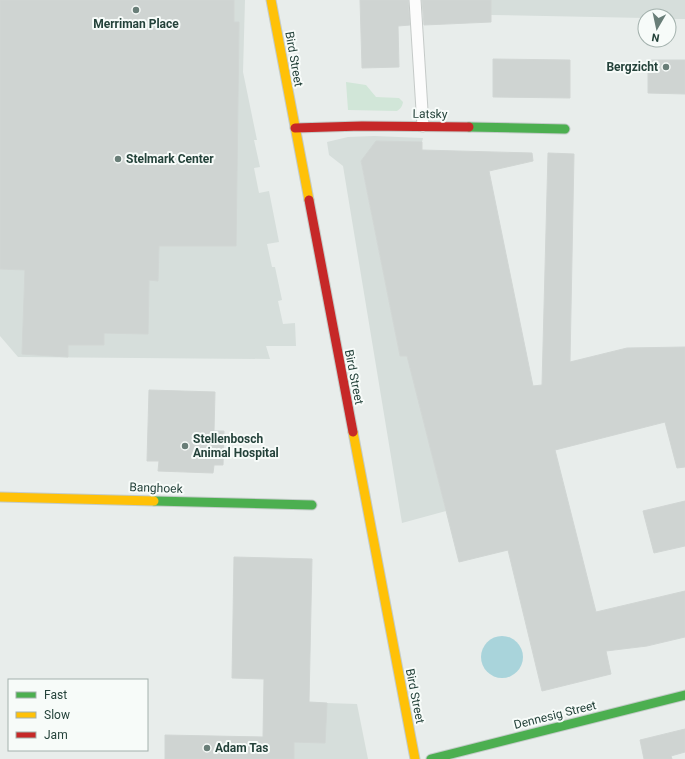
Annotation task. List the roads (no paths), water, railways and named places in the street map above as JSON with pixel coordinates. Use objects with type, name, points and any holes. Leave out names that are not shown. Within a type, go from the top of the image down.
[{"type":"street","name":"Bird Street","points":[[271,0],[415,759]]},
{"type":"street","name":"Latsky","points":[[295,128],[336,126],[423,126],[564,129]]},
{"type":"street","name":"Banghoek","points":[[0,497],[312,505]]},
{"type":"street","name":"Dennesig Street","points":[[431,759],[685,695]]},
{"type":"lane","points":[[415,0],[423,126]]},
{"type":"water","points":[[498,636],[506,636],[517,642],[523,653],[523,661],[517,672],[506,678],[498,678],[487,672],[481,661],[481,653],[487,642]]},
{"type":"place","name":"Merriman Place","points":[[136,10]]},
{"type":"place","name":"Bergzicht","points":[[666,67]]},
{"type":"place","name":"Stelmark Center","points":[[118,159]]},
{"type":"place","name":"Stellenbosch Animal Hospital","points":[[185,446]]},
{"type":"place","name":"Adam Tas","points":[[207,748]]}]
